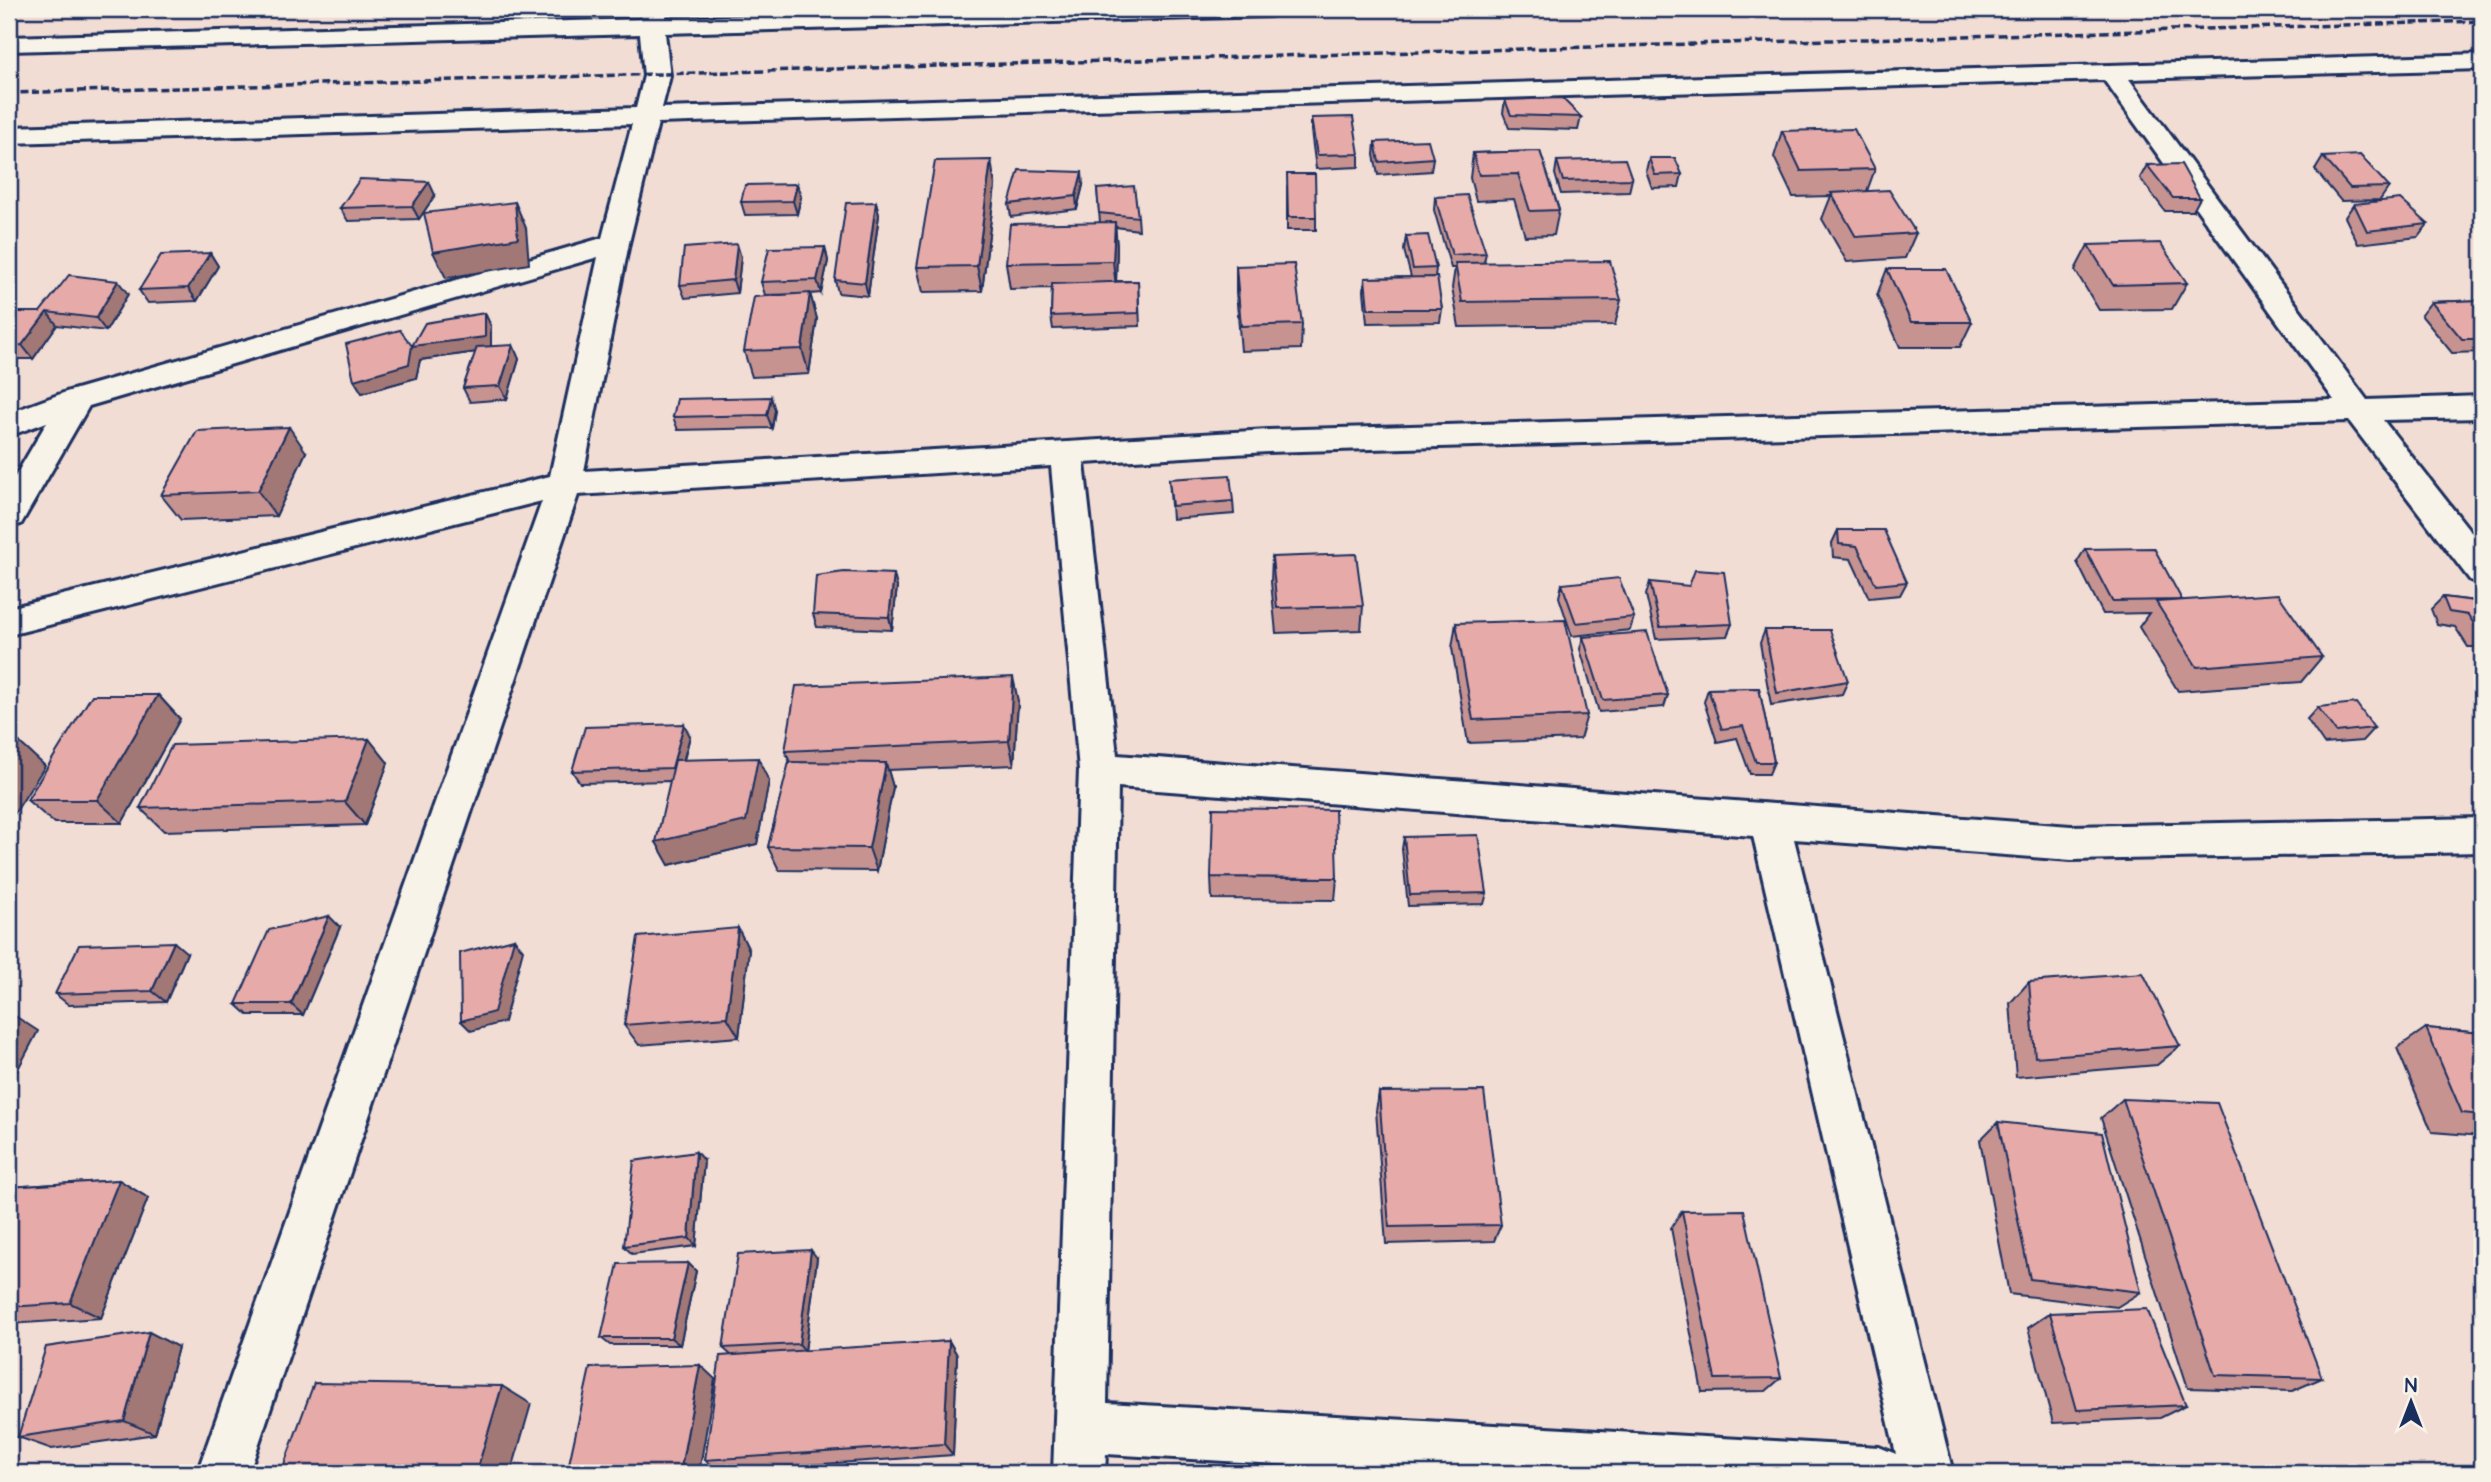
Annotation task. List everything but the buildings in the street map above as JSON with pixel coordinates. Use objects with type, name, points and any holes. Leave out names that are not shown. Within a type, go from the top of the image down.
[{"type":"street","points":[[9,44],[653,17],[1269,9]]},
{"type":"street","points":[[222,1473],[565,484],[615,243],[657,76],[653,17]]},
{"type":"street","points":[[9,135],[2482,61]]},
{"type":"street","points":[[2111,72],[2359,412],[2482,570]]},
{"type":"street","points":[[9,425],[77,399],[615,243]]},
{"type":"street","points":[[9,515],[77,399]]},
{"type":"street","points":[[9,621],[565,484],[1268,441],[2482,407]]},
{"type":"street","points":[[1066,454],[1099,770],[1080,1450],[1879,1473]]},
{"type":"street","points":[[1099,770],[2071,843],[2482,835]]},
{"type":"street","points":[[1769,820],[1927,1473]]},
{"type":"railway","points":[[9,93],[2482,21]]}]
